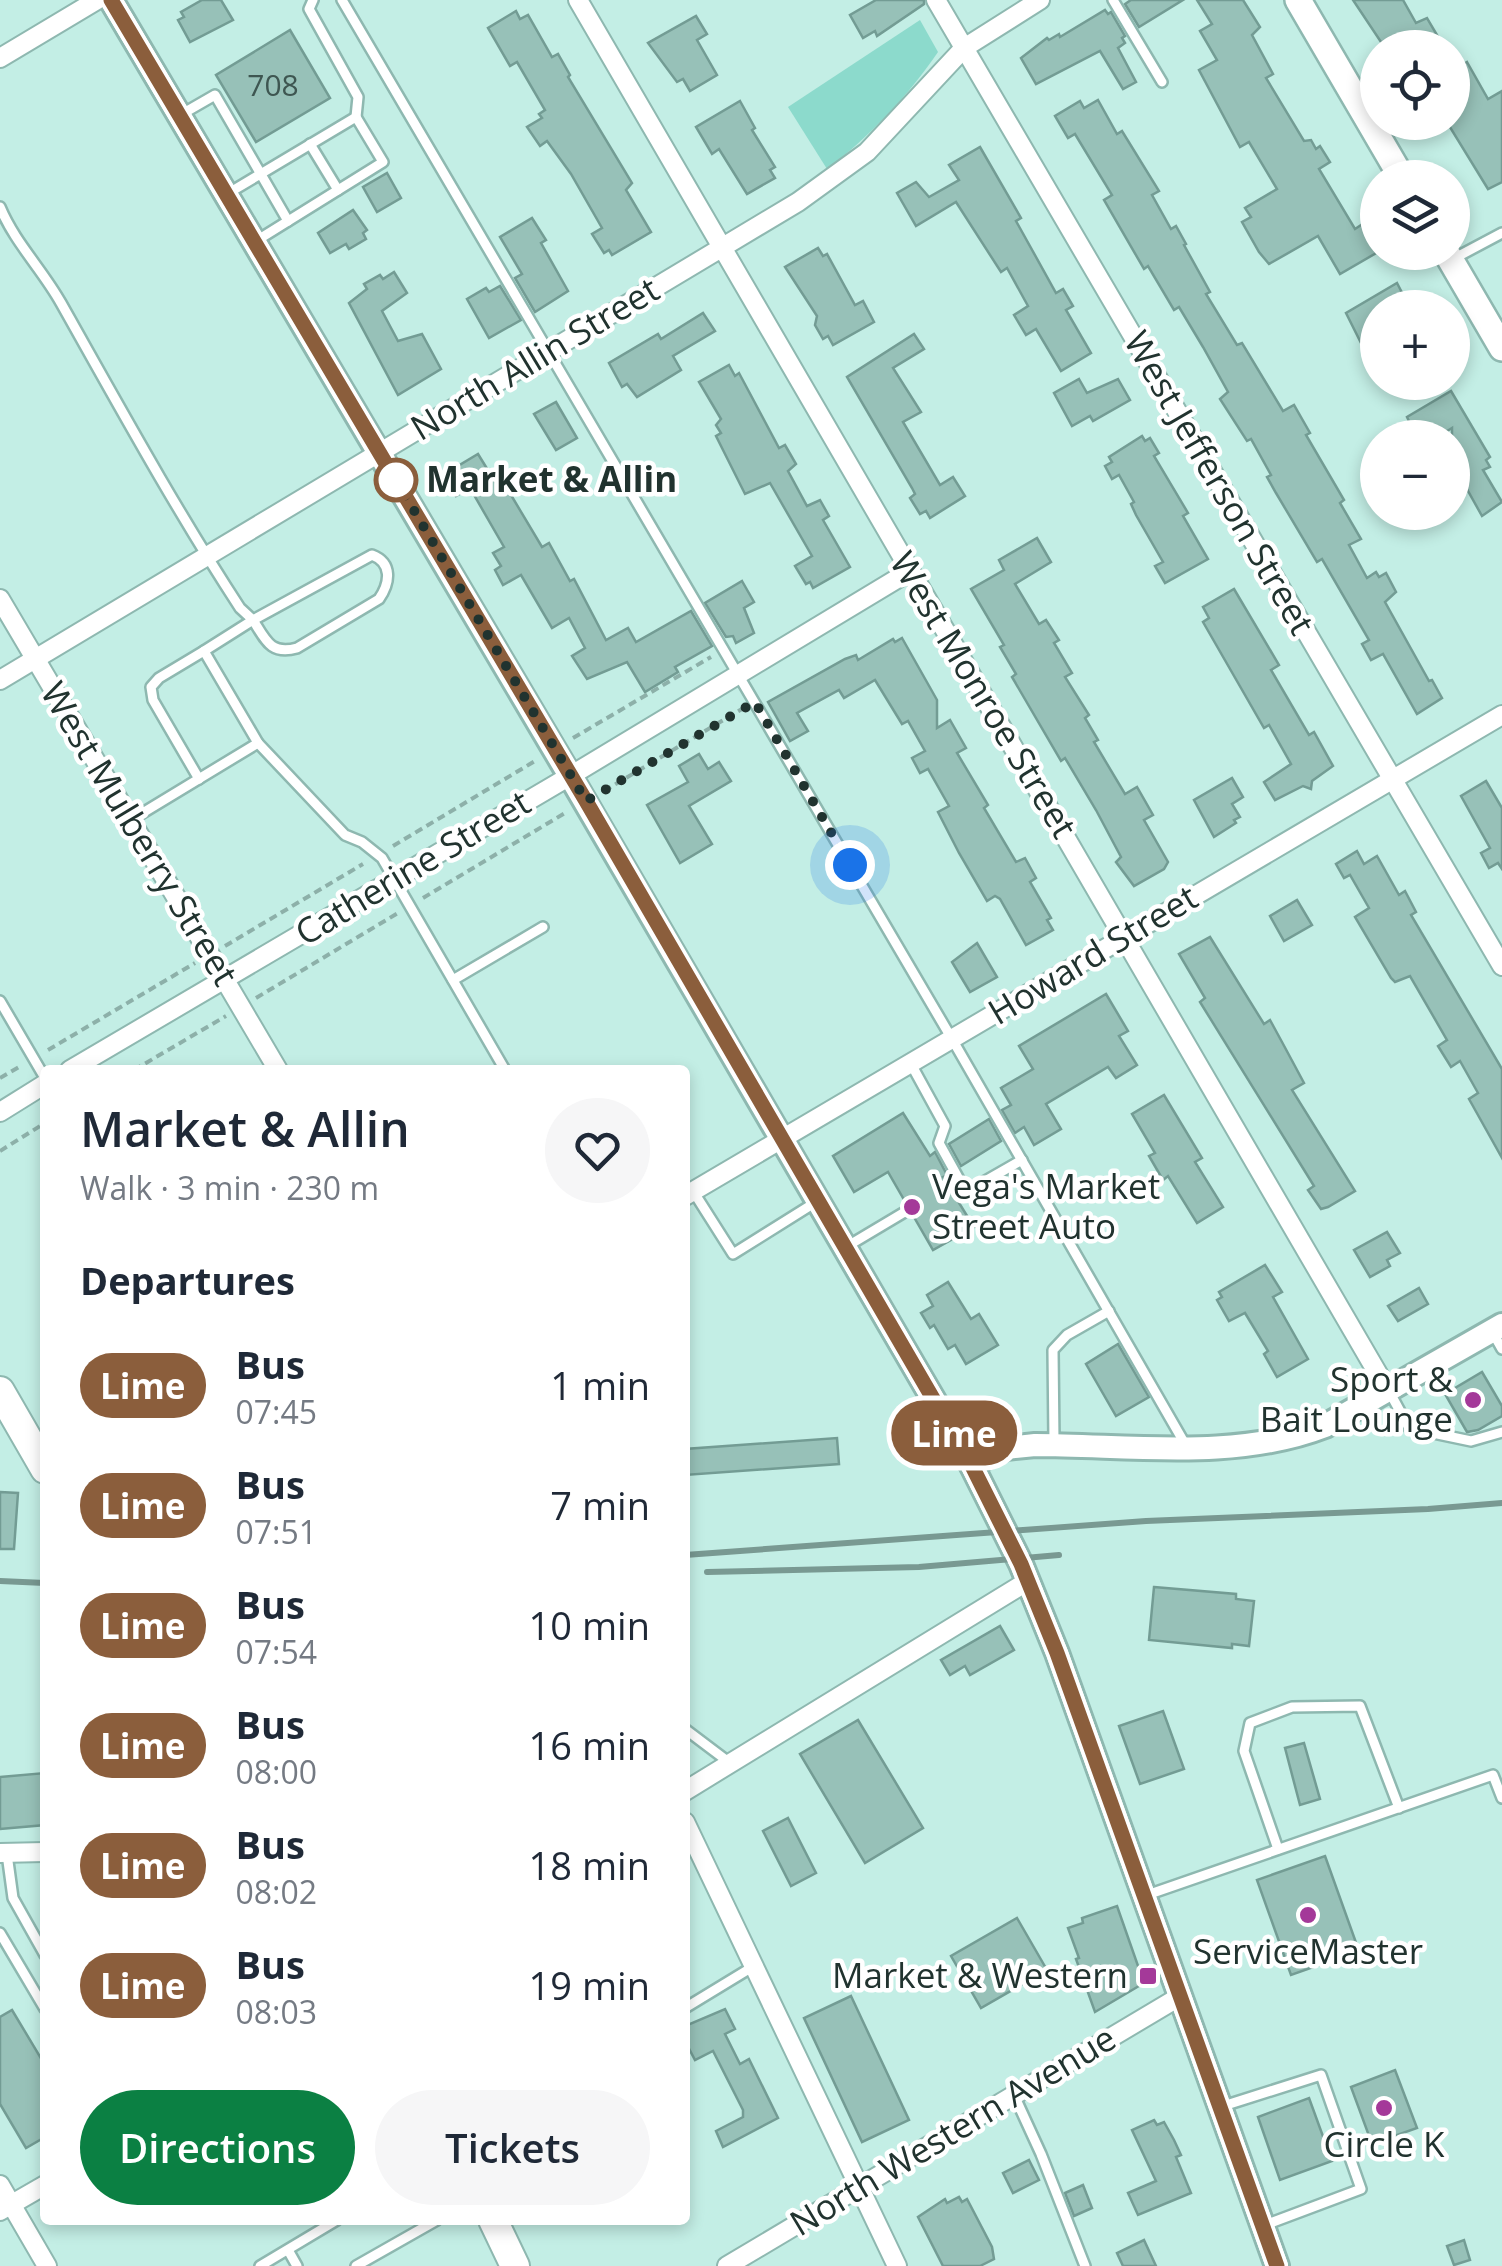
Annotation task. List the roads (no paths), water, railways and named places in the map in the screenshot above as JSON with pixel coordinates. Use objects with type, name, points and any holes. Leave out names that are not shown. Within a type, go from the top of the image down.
[{"type":"main road","points":[[1298,0],[1391,160]]},
{"type":"main road","points":[[1459,270],[1495,318],[1502,348]]},
{"type":"main road","points":[[0,1390],[40,1460]]},
{"type":"main road","points":[[496,2225],[515,2266]]},
{"type":"street","points":[[0,58],[97,0]]},
{"type":"street","points":[[111,0],[586,801],[971,1464],[1028,1581],[1277,2266]]},
{"type":"street","name":"West Monroe Street","points":[[578,0],[1388,1390]]},
{"type":"street","name":"West Jefferson Street","points":[[936,0],[1502,966]]},
{"type":"street","name":"North Allin Street","points":[[0,680],[813,192],[867,152],[964,48],[1040,0]]},
{"type":"street","name":"Catherine Street","points":[[79,1065],[910,571]]},
{"type":"street","name":"West Mulberry Street","points":[[0,599],[275,1065]]},
{"type":"street","name":"Howard Street","points":[[690,1193],[1502,715]]},
{"type":"street","points":[[0,1112],[40,1084]]},
{"type":"street","points":[[971,1464],[1006,1448],[1238,1446],[1295,1438],[1499,1335]]},
{"type":"street","points":[[690,1788],[1028,1581]]},
{"type":"street","points":[[690,1832],[897,2266]]},
{"type":"street","points":[[4,1854],[40,1852]]},
{"type":"street","name":"North Western Avenue","points":[[728,2266],[1180,1997]]},
{"type":"street","points":[[0,2185],[6,2208],[48,2266]]},
{"type":"street","points":[[6,2208],[40,2188]]},
{"type":"lane","points":[[255,242],[384,162],[356,117],[358,97],[310,8],[312,0]]},
{"type":"lane","points":[[342,0],[952,1039],[1186,1447]]},
{"type":"lane","points":[[1113,0],[1162,82]]},
{"type":"lane","points":[[180,115],[216,95],[288,221]]},
{"type":"lane","points":[[227,194],[356,117]]},
{"type":"lane","points":[[310,144],[338,190]]},
{"type":"lane","points":[[0,206],[10,230],[57,296],[206,555],[240,608],[254,620],[270,647],[282,652],[297,648],[379,599],[387,588],[389,574],[380,558],[362,558],[254,620],[159,678],[151,687],[152,700],[198,779]]},
{"type":"lane","points":[[1470,247],[1502,233]]},
{"type":"lane","points":[[204,651],[258,743],[345,835],[362,842],[382,858],[503,1065]]},
{"type":"lane","points":[[130,821],[258,743]]},
{"type":"lane","points":[[453,980],[543,927]]},
{"type":"lane","points":[[0,1002],[40,1072]]},
{"type":"lane","points":[[911,1064],[945,1126],[939,1142],[966,1192],[1022,1160]]},
{"type":"lane","points":[[690,1195],[733,1254],[818,1200]]},
{"type":"lane","points":[[846,1247],[903,1213]]},
{"type":"lane","points":[[1054,1445],[1053,1350],[1067,1335],[1109,1311]]},
{"type":"lane","points":[[1388,1390],[1409,1428],[1471,1441],[1502,1432]]},
{"type":"lane","points":[[1278,1850],[1244,1751],[1250,1723],[1292,1707],[1360,1706],[1399,1808]]},
{"type":"lane","points":[[690,1733],[730,1763]]},
{"type":"lane","points":[[1144,1896],[1494,1775],[1502,1798]]},
{"type":"lane","points":[[4,1854],[13,1898],[40,1946]]},
{"type":"lane","points":[[0,1934],[40,2000]]},
{"type":"lane","points":[[690,2005],[754,1966]]},
{"type":"lane","points":[[1220,2106],[1321,2075],[1360,2189],[1263,2226]]},
{"type":"lane","points":[[1014,2095],[1042,2154],[1085,2266]]},
{"type":"lane","points":[[260,2266],[329,2225]]},
{"type":"lane","points":[[356,2266],[428,2225]]},
{"type":"lane","points":[[288,2250],[297,2266]]},
{"type":"railway","points":[[690,1555],[1146,1521],[1502,1503]]},
{"type":"railway","points":[[707,1572],[919,1567],[1059,1555]]},
{"type":"railway","points":[[0,1581],[40,1583]]},
{"type":"place","name":"Market & Allin","points":[[396,480]]},
{"type":"place","name":"Vega's Market Street Auto","points":[[912,1207]]},
{"type":"place","name":"Sport & Bait Lounge","points":[[1473,1400]]},
{"type":"place","name":"ServiceMaster","points":[[1308,1915]]},
{"type":"place","name":"Market & Western","points":[[1148,1976]]},
{"type":"place","name":"Circle K","points":[[1384,2108]]}]
